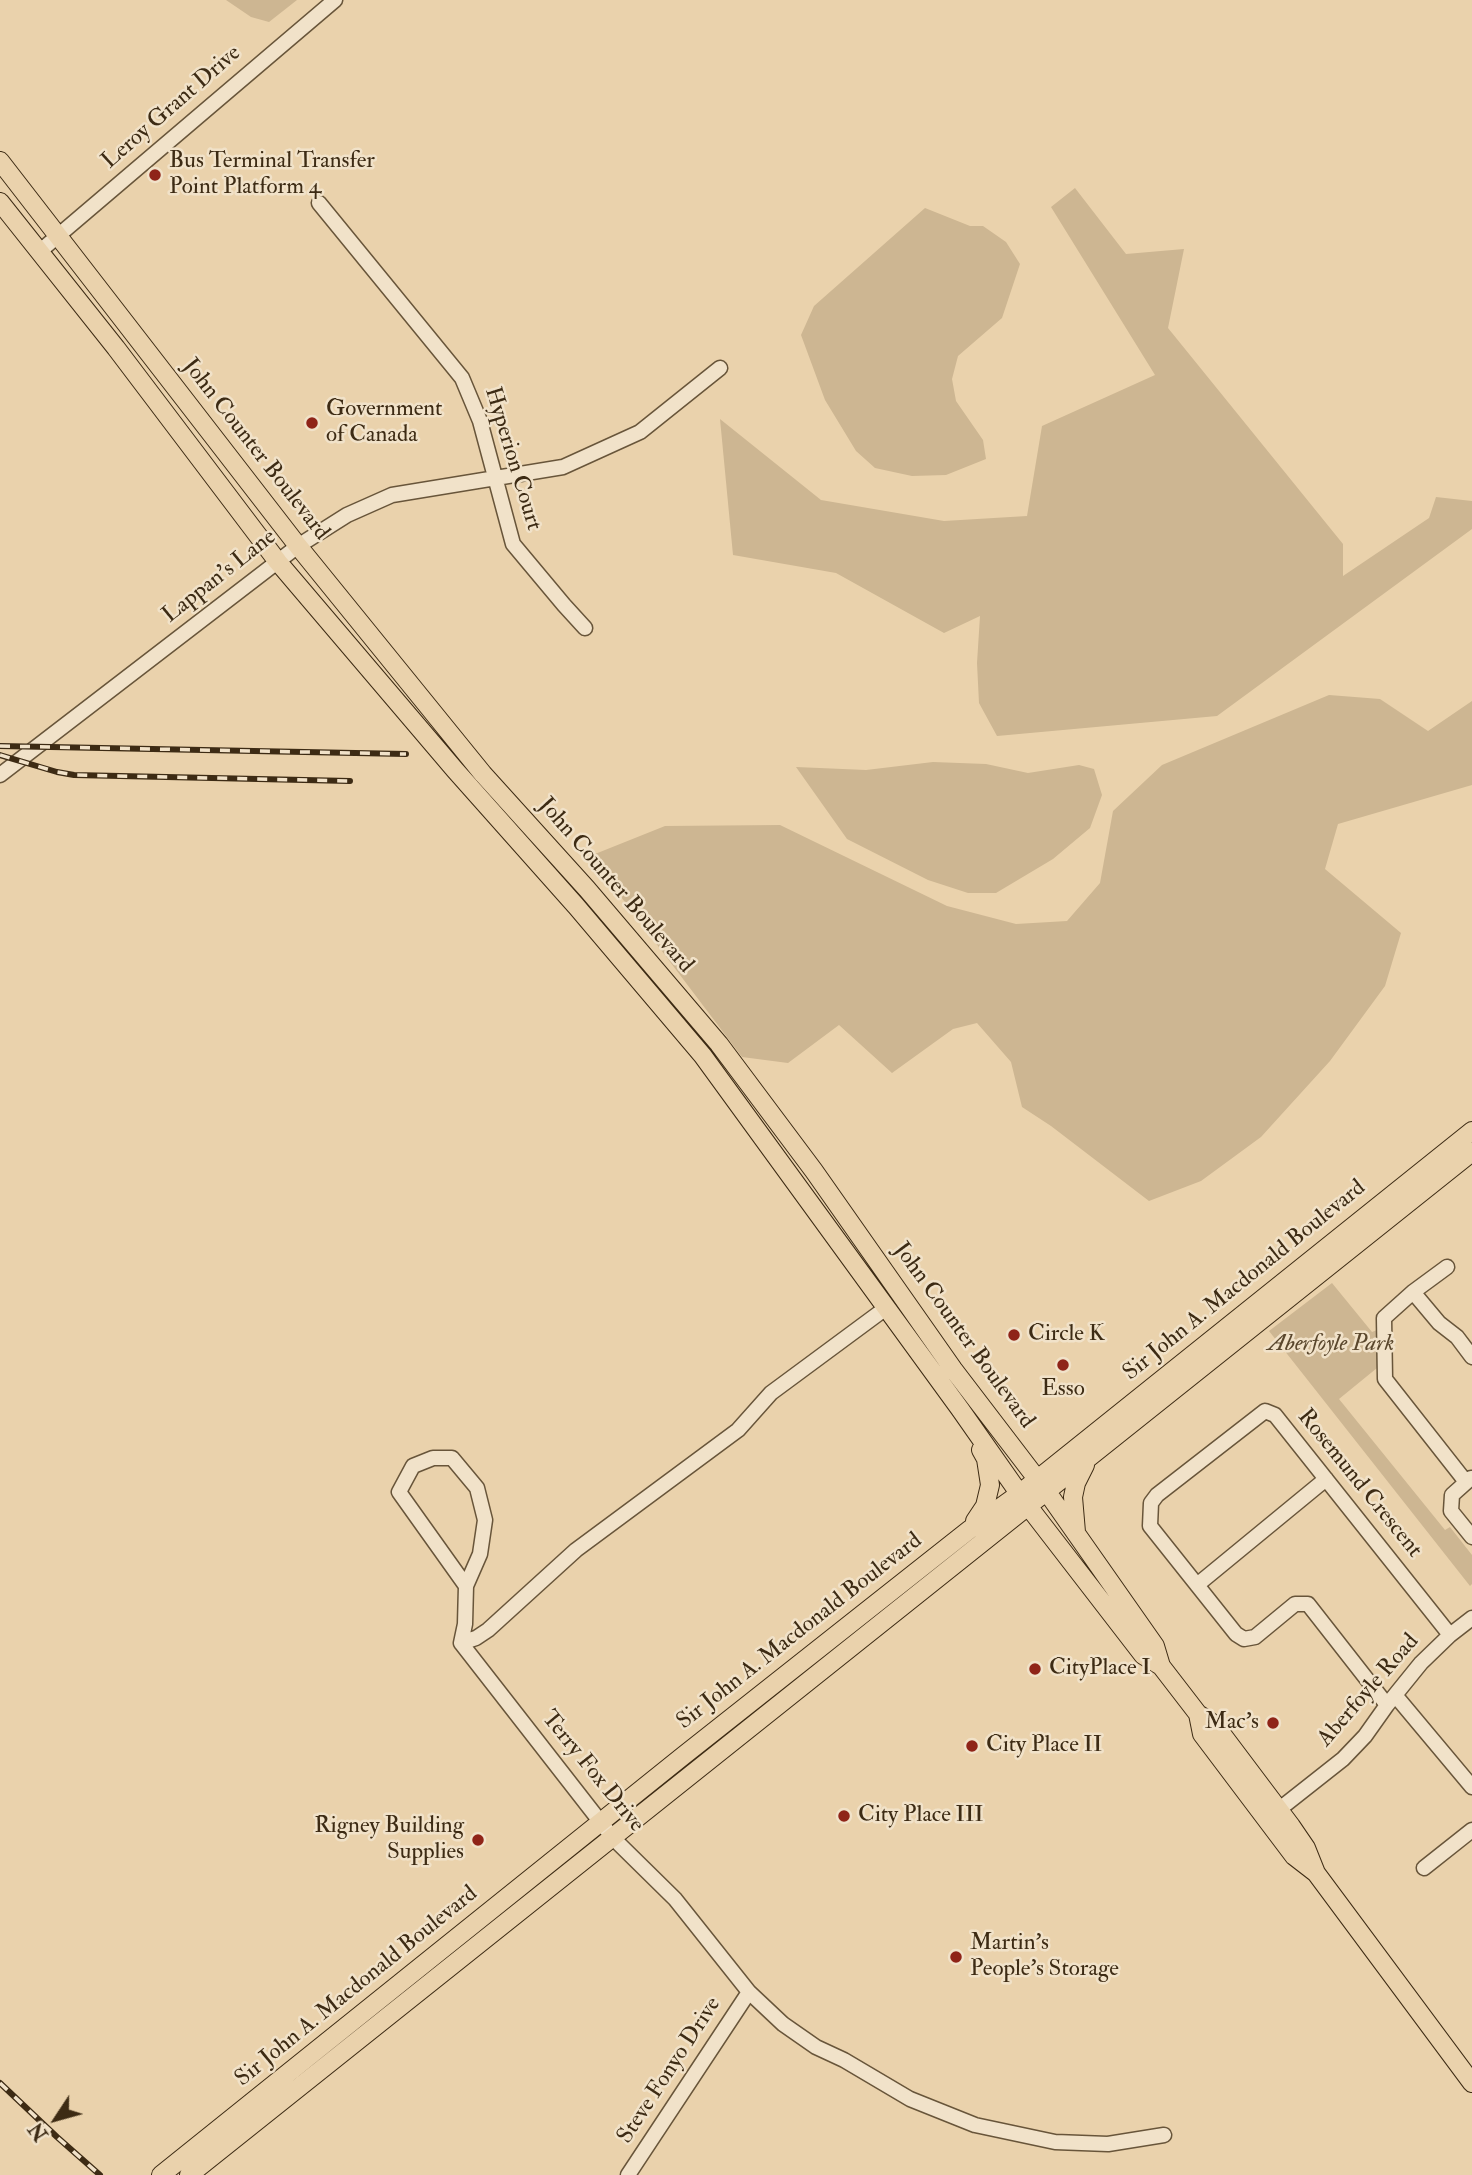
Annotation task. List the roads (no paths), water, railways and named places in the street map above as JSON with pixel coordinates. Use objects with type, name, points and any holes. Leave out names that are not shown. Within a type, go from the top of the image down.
[{"type":"main road","name":"John Counter Boulevard","points":[[0,162],[298,546],[483,774],[587,889],[719,1044],[814,1171],[953,1369],[1042,1486],[1155,1646],[1161,1666],[1198,1714],[1215,1725],[1272,1814],[1306,1848],[1315,1873],[1472,2083]]},
{"type":"main road","name":"John Counter Boulevard","points":[[0,202],[124,358],[278,562],[455,771],[576,906],[703,1056],[1024,1500],[1143,1655],[1161,1666]]},
{"type":"main road","name":"Sir John A. Macdonald Boulevard","points":[[161,2175],[185,2171],[613,1839],[1472,1131]]},
{"type":"main road","name":"Sir John A. Macdonald Boulevard","points":[[1042,1486],[1089,1459],[1472,1152]]},
{"type":"main road","points":[[960,1409],[986,1459],[990,1486],[985,1506],[969,1530]]},
{"type":"main road","points":[[1076,1537],[1073,1497],[1076,1483],[1089,1459]]},
{"type":"main road","name":"Sir John A. Macdonald Boulevard","points":[[185,2171],[601,1823],[969,1530],[1024,1500]]},
{"type":"street","name":"Leroy Grant Drive","points":[[39,252],[335,0]]},
{"type":"street","name":"Hyperion Court","points":[[319,203],[462,378],[480,421],[513,544],[585,628]]},
{"type":"street","name":"Lappan's Lane","points":[[0,775],[298,546],[347,515],[392,495],[563,467],[640,432],[720,369]]},
{"type":"street","points":[[1447,1267],[1384,1318],[1385,1379],[1469,1479],[1452,1495],[1451,1511],[1472,1537]]},
{"type":"street","points":[[1413,1292],[1439,1323],[1457,1337],[1472,1357]]},
{"type":"street","points":[[466,1586],[399,1492],[413,1466],[433,1458],[452,1458],[477,1488],[485,1520],[480,1554],[466,1586],[465,1623],[461,1643],[488,1630],[576,1550],[738,1430],[771,1393],[886,1308]]},
{"type":"street","name":"Rosemund Crescent","points":[[1391,1700],[1308,1604],[1295,1604],[1255,1637],[1244,1639],[1236,1634],[1150,1526],[1151,1503],[1157,1495],[1265,1411],[1275,1415],[1450,1635]]},
{"type":"street","points":[[1197,1585],[1326,1479]]},
{"type":"street","name":"Aberfoyle Road","points":[[1272,1814],[1343,1759],[1365,1736],[1421,1663],[1472,1618]]},
{"type":"street","name":"Terry Fox Drive","points":[[461,1643],[613,1839],[676,1899],[749,1992],[783,2024],[816,2047],[844,2060],[910,2099],[975,2125],[1055,2142],[1108,2144],[1164,2135]]},
{"type":"street","points":[[1391,1700],[1472,1787]]},
{"type":"street","points":[[1424,1868],[1472,1830]]},
{"type":"street","name":"Steve Fonyo Drive","points":[[628,2175],[749,1992]]},
{"type":"railway","points":[[0,746],[406,754]]},
{"type":"railway","points":[[0,755],[74,775],[350,781]]},
{"type":"railway","points":[[0,2083],[100,2175]]},
{"type":"place","name":"Bus Terminal Transfer Point Platform 4","points":[[155,175]]},
{"type":"place","name":"Government of Canada","points":[[312,423]]},
{"type":"place","name":"Circle K","points":[[1014,1335]]},
{"type":"place","name":"Esso","points":[[1063,1365]]},
{"type":"place","name":"CityPlace I","points":[[1035,1669]]},
{"type":"place","name":"Mac's","points":[[1273,1723]]},
{"type":"place","name":"City Place II","points":[[972,1746]]},
{"type":"place","name":"City Place III","points":[[844,1816]]},
{"type":"place","name":"Rigney Building Supplies","points":[[478,1840]]},
{"type":"place","name":"Martin's People's Storage","points":[[956,1957]]},
{"type":"park label","name":"Aberfoyle Park","points":[[1331,1345]]}]
